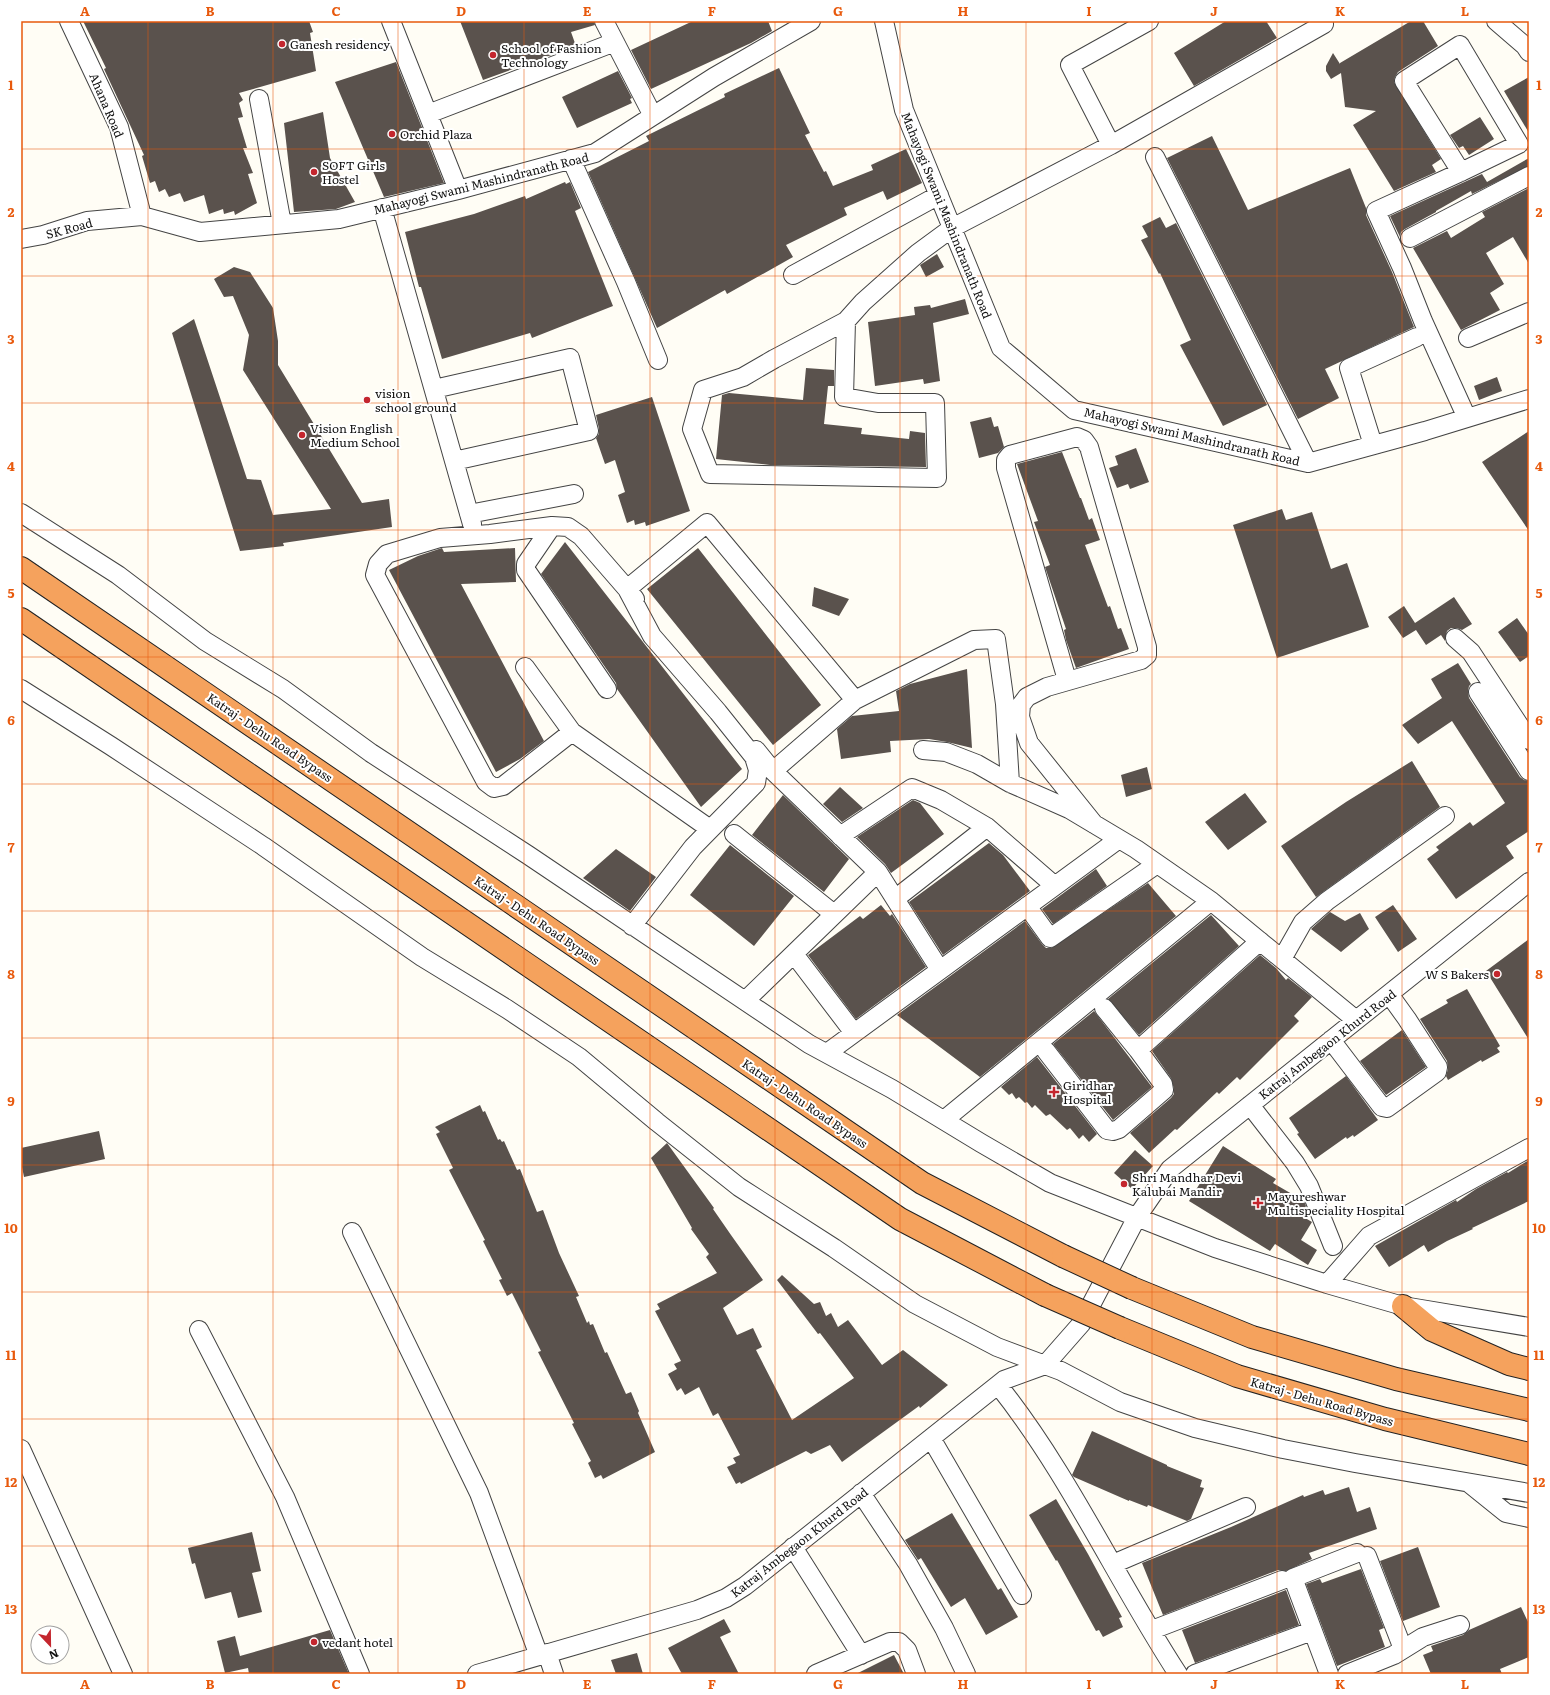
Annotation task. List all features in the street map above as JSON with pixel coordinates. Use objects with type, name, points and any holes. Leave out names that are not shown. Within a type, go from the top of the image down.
[{"type":"highway","name":"Katraj - Dehu Road Bypass","points":[[21,568],[922,1183],[1063,1256],[1132,1288],[1252,1337],[1396,1379],[1529,1410]]},
{"type":"highway","name":"Katraj - Dehu Road Bypass","points":[[21,619],[900,1219],[1044,1295],[1237,1376],[1385,1419],[1529,1454]]},
{"type":"highway","points":[[1403,1306],[1432,1330],[1509,1364],[1529,1370]]},
{"type":"street","name":"Ahana Road","points":[[68,21],[119,127],[142,216]]},
{"type":"street","points":[[391,21],[458,190]]},
{"type":"street","points":[[604,21],[653,116]]},
{"type":"street","name":"Mahayogi Swami Mashindranath Road","points":[[142,216],[200,232],[339,219],[458,190],[595,153],[714,77],[811,21]]},
{"type":"street","name":"Mahayogi Swami Mashindranath Road","points":[[884,21],[904,110],[1001,348],[1074,410],[1308,462],[1373,445],[1529,399]]},
{"type":"street","points":[[1111,145],[1070,65],[1149,21]]},
{"type":"street","points":[[846,321],[844,397],[878,403],[935,403],[937,478],[710,474],[692,429],[703,390],[743,377],[846,321],[863,302],[918,253],[952,228],[1111,145],[1324,24],[1322,21]]},
{"type":"street","points":[[1507,24],[1529,52]]},
{"type":"street","points":[[428,114],[615,42]]},
{"type":"street","points":[[1461,172],[1404,81],[1460,45],[1519,144],[1461,172],[1376,211],[1402,268],[1423,321],[1467,418]]},
{"type":"street","points":[[259,99],[282,224]]},
{"type":"street","points":[[1155,157],[1308,462]]},
{"type":"street","points":[[571,159],[626,282],[658,360]]},
{"type":"street","points":[[1410,238],[1529,176]]},
{"type":"street","points":[[793,275],[939,194]]},
{"type":"street","points":[[382,208],[471,519],[574,494]]},
{"type":"street","name":"SK Road","points":[[21,239],[43,235],[87,221],[142,216]]},
{"type":"street","points":[[1468,338],[1529,312]]},
{"type":"street","points":[[1373,445],[1350,368],[1417,337]]},
{"type":"street","points":[[434,388],[570,358],[589,431],[454,461]]},
{"type":"street","points":[[1067,680],[1006,468],[1006,460],[1010,455],[1077,437],[1084,440],[1089,447],[1147,647],[1147,655],[1141,660],[1067,680],[1047,687],[1027,697],[1021,705],[1020,717],[1029,743],[1094,824]]},
{"type":"street","points":[[21,513],[118,575],[205,641],[283,689],[371,753],[528,855],[810,1044],[892,1089],[1050,1183],[1215,1248],[1327,1284],[1403,1306],[1529,1327]]},
{"type":"street","points":[[627,589],[707,524],[855,700]]},
{"type":"street","points":[[552,526],[526,564],[526,570],[607,689]]},
{"type":"street","points":[[572,732],[503,786],[494,788],[486,782],[376,575],[378,564],[387,554],[440,538],[490,534],[552,526],[568,527],[581,536],[627,589],[773,771],[878,872],[940,970]]},
{"type":"street","points":[[627,589],[652,636],[713,706],[754,757],[758,770],[756,783],[694,846],[632,926]]},
{"type":"street","points":[[1455,638],[1471,652],[1529,740]]},
{"type":"street","points":[[773,771],[855,700],[974,640],[996,639],[1005,704],[1010,783]]},
{"type":"street","points":[[525,668],[572,732],[710,829]]},
{"type":"street","points":[[21,689],[263,846],[422,957],[507,1009],[579,1057],[657,1122],[739,1187],[834,1248],[915,1304],[997,1347],[1061,1371],[1120,1402],[1195,1428],[1290,1450],[1470,1484],[1529,1493]]},
{"type":"street","points":[[1478,692],[1529,771]]},
{"type":"street","points":[[923,750],[946,752],[977,764],[1010,783],[1068,809],[1119,839],[1211,901],[1356,1020]]},
{"type":"street","points":[[840,836],[912,788],[941,800],[987,827],[1055,886]]},
{"type":"street","points":[[1282,959],[1304,922],[1327,901],[1445,816]]},
{"type":"street","points":[[895,899],[987,827]]},
{"type":"street","points":[[734,834],[834,914]]},
{"type":"street","points":[[827,1053],[1119,839]]},
{"type":"street","points":[[1026,906],[1050,938],[1157,864]]},
{"type":"street","points":[[745,1001],[878,872]]},
{"type":"street","name":"Katraj Ambegaon Khurd Road","points":[[477,1674],[536,1660],[697,1610],[726,1598],[793,1547],[1004,1380],[1045,1364],[1081,1324],[1137,1217],[1170,1169],[1529,882]]},
{"type":"street","points":[[944,1120],[1211,901]]},
{"type":"street","points":[[1138,1050],[1260,941]]},
{"type":"street","points":[[794,954],[854,1033]]},
{"type":"street","points":[[1331,1040],[1382,1107],[1387,1108],[1438,1072],[1438,1067],[1389,994]]},
{"type":"street","points":[[1046,1051],[1108,1130],[1113,1131],[1119,1129],[1164,1090],[1163,1084],[1104,1008]]},
{"type":"street","points":[[1250,1105],[1295,1163],[1305,1180],[1333,1246]]},
{"type":"street","points":[[1327,1284],[1369,1236],[1529,1148]]},
{"type":"street","points":[[352,1232],[479,1493],[536,1660],[554,1674]]},
{"type":"street","points":[[199,1330],[285,1497],[360,1674]]},
{"type":"street","points":[[998,1385],[1022,1415],[1080,1506],[1178,1674]]},
{"type":"street","points":[[931,1438],[1022,1595]]},
{"type":"street","points":[[21,1448],[123,1674]]},
{"type":"street","points":[[1470,1484],[1506,1513],[1529,1518]]},
{"type":"street","points":[[861,1493],[908,1564],[944,1628],[966,1674]]},
{"type":"street","points":[[1113,1564],[1246,1507]]},
{"type":"street","points":[[793,1547],[861,1655]]},
{"type":"street","points":[[1329,1674],[1293,1578],[1362,1555],[1403,1649]]},
{"type":"street","points":[[1152,1630],[1282,1580]]},
{"type":"street","points":[[1347,1674],[1394,1655],[1423,1637],[1460,1625]]},
{"type":"street","points":[[1195,1674],[1312,1631]]},
{"type":"street","points":[[816,1674],[890,1642],[899,1642],[906,1650],[916,1674]]},
{"type":"building","points":[[83,21],[309,21],[313,32],[310,33],[316,71],[239,93],[243,100],[239,103],[243,117],[238,118],[247,148],[243,148],[253,173],[248,174],[257,203],[235,215],[234,211],[224,214],[223,209],[209,214],[204,195],[184,202],[180,193],[169,197],[165,189],[159,192],[155,181],[150,183],[142,156],[144,155],[104,69],[106,68]]},
{"type":"building","name":"School of Fashion Technology","points":[[460,21],[594,21],[595,25],[571,32],[576,46],[483,80]]},
{"type":"building","points":[[693,21],[768,21],[772,31],[751,43],[651,89],[631,50]]},
{"type":"building","points":[[1226,21],[1266,21],[1277,38],[1194,86],[1174,53]]},
{"type":"building","points":[[1411,21],[1423,21],[1438,46],[1398,72],[1394,82],[1441,159],[1432,165],[1436,172],[1394,191],[1353,125],[1376,111],[1345,107],[1341,73],[1331,79],[1326,71],[1326,66],[1333,53],[1340,64]]},
{"type":"building","name":"Orchid Plaza","points":[[396,62],[444,183],[384,197],[335,82]]},
{"type":"building","points":[[779,68],[810,133],[805,135],[833,186],[873,170],[871,165],[906,149],[922,183],[887,200],[883,191],[844,208],[847,215],[786,245],[793,257],[727,294],[725,290],[657,328],[588,172],[649,141],[646,136],[725,97],[724,94]]},
{"type":"building","points":[[618,71],[632,98],[630,99],[632,103],[577,128],[562,97]]},
{"type":"building","points":[[1529,77],[1529,133],[1504,91]]},
{"type":"building","name":"SOFT Girls Hostel","points":[[323,112],[330,158],[355,202],[336,209],[294,212],[284,123]]},
{"type":"building","points":[[1480,117],[1494,139],[1469,155],[1463,146],[1459,148],[1450,135]]},
{"type":"building","points":[[1212,136],[1248,210],[1350,168],[1366,208],[1366,215],[1392,272],[1414,327],[1325,369],[1339,398],[1298,419],[1167,158]]},
{"type":"building","points":[[1529,158],[1529,166],[1472,194],[1471,191],[1405,229],[1401,232],[1400,237],[1390,216],[1482,174],[1487,182]]},
{"type":"building","points":[[565,182],[566,184],[570,182],[581,208],[575,211],[613,306],[532,338],[530,333],[442,359],[421,287],[419,287],[405,232],[474,214],[525,196],[526,199]]},
{"type":"building","points":[[1529,188],[1529,264],[1513,237],[1486,253],[1504,284],[1490,293],[1500,310],[1461,330],[1413,248],[1447,231],[1451,238],[1485,217],[1482,212]]},
{"type":"building","points":[[1160,217],[1166,228],[1176,223],[1267,405],[1223,426],[1180,345],[1191,340],[1160,273],[1159,274],[1141,240],[1148,237],[1142,226]]},
{"type":"building","points":[[937,254],[944,267],[926,277],[920,265]]},
{"type":"building","points":[[234,267],[250,272],[273,308],[278,341],[278,365],[362,503],[389,499],[392,527],[283,543],[284,546],[240,551],[172,333],[194,319],[247,479],[261,480],[273,515],[331,509],[243,370],[249,335],[233,296],[224,297],[214,279]]},
{"type":"building","points":[[965,299],[969,314],[933,323],[940,381],[924,384],[923,379],[875,386],[868,322],[915,315],[914,307],[930,305],[931,308]]},
{"type":"building","points":[[806,368],[834,370],[834,386],[828,386],[824,424],[862,428],[861,434],[909,439],[910,431],[925,433],[926,467],[770,465],[716,459],[722,395],[729,393],[803,400]]},
{"type":"building","points":[[1497,377],[1502,391],[1479,400],[1474,386]]},
{"type":"building","points":[[652,397],[690,511],[646,526],[645,522],[635,525],[634,520],[627,523],[618,495],[625,492],[615,460],[605,464],[596,438],[599,434],[599,429],[596,415]]},
{"type":"building","points":[[991,417],[994,427],[998,426],[1004,447],[998,453],[979,458],[970,422]]},
{"type":"building","points":[[1529,431],[1529,531],[1482,462]]},
{"type":"building","points":[[1136,448],[1149,482],[1130,489],[1128,484],[1117,488],[1109,468],[1118,465],[1115,456]]},
{"type":"building","points":[[1062,452],[1089,520],[1092,518],[1100,540],[1085,545],[1108,607],[1110,606],[1118,629],[1121,628],[1129,649],[1076,668],[1066,640],[1064,630],[1066,629],[1045,567],[1050,565],[1034,522],[1038,521],[1017,464]]},
{"type":"building","points":[[1282,509],[1286,520],[1312,512],[1331,569],[1347,563],[1369,627],[1277,658],[1233,525]]},
{"type":"building","points":[[565,542],[742,769],[701,807],[617,689],[616,683],[541,574]]},
{"type":"building","points":[[442,548],[444,552],[515,548],[516,582],[461,584],[544,741],[520,759],[496,772],[389,570],[418,556]]},
{"type":"building","points":[[698,548],[821,705],[773,745],[647,589]]},
{"type":"building","points":[[814,587],[849,599],[839,616],[812,606]]},
{"type":"building","points":[[1454,597],[1472,624],[1462,630],[1451,628],[1447,631],[1445,641],[1441,635],[1426,645],[1416,630],[1403,638],[1388,617],[1404,606],[1415,623]]},
{"type":"building","points":[[1517,618],[1529,635],[1529,656],[1520,662],[1498,632]]},
{"type":"building","points":[[1458,663],[1471,684],[1468,692],[1469,698],[1520,777],[1529,781],[1529,831],[1506,846],[1514,858],[1456,899],[1427,859],[1439,850],[1436,847],[1470,822],[1473,826],[1505,803],[1452,721],[1418,744],[1402,725],[1442,698],[1431,679]]},
{"type":"building","points":[[967,669],[972,748],[929,739],[890,741],[891,752],[841,759],[837,729],[852,716],[899,711],[896,691],[910,684]]},
{"type":"building","points":[[1412,761],[1440,807],[1316,897],[1281,846],[1346,802]]},
{"type":"building","points":[[1147,767],[1152,789],[1126,797],[1121,775]]},
{"type":"building","points":[[840,787],[863,808],[842,822],[823,804]]},
{"type":"building","points":[[1245,793],[1267,822],[1228,850],[1205,822]]},
{"type":"building","points":[[783,795],[849,859],[824,892],[752,835]]},
{"type":"building","points":[[913,800],[920,803],[944,834],[891,873],[885,864],[857,837]]},
{"type":"building","points":[[989,843],[1003,855],[1030,891],[943,955],[909,902]]},
{"type":"building","points":[[730,845],[794,896],[754,946],[690,895]]},
{"type":"building","points":[[616,849],[656,877],[630,911],[583,878]]},
{"type":"building","points":[[1096,869],[1107,886],[1053,924],[1042,909]]},
{"type":"building","points":[[1148,883],[1176,916],[980,1077],[897,1015],[1025,921],[1042,944],[1046,948],[1051,948]]},
{"type":"building","points":[[881,905],[890,916],[892,914],[926,967],[856,1019],[808,955],[860,916],[863,919]]},
{"type":"building","points":[[1393,905],[1417,939],[1398,952],[1375,917]]},
{"type":"building","points":[[1330,912],[1345,921],[1360,913],[1369,929],[1341,952],[1311,929]]},
{"type":"building","points":[[1211,915],[1239,946],[1139,1035],[1108,999]]},
{"type":"building","points":[[1529,939],[1529,1040],[1486,971]]},
{"type":"building","points":[[1260,955],[1276,968],[1286,980],[1288,978],[1312,997],[1294,1016],[1299,1021],[1240,1080],[1237,1077],[1219,1094],[1217,1092],[1177,1130],[1175,1129],[1149,1153],[1130,1133],[1174,1094],[1171,1078],[1152,1051]]},
{"type":"building","points":[[1467,989],[1500,1046],[1497,1048],[1500,1052],[1482,1062],[1481,1060],[1448,1080],[1446,1076],[1448,1069],[1447,1061],[1420,1019],[1448,1003],[1446,1000]]},
{"type":"building","points":[[1094,1011],[1152,1087],[1113,1120],[1053,1044]]},
{"type":"building","points":[[1402,1030],[1426,1067],[1386,1095],[1360,1061]]},
{"type":"building","points":[[1037,1057],[1097,1134],[1089,1142],[1083,1135],[1079,1139],[1070,1128],[1067,1130],[1050,1114],[1046,1116],[1035,1105],[1032,1108],[1027,1102],[1025,1103],[1019,1097],[1016,1099],[1012,1093],[1009,1095],[1001,1087]]},
{"type":"building","points":[[1346,1076],[1378,1120],[1354,1137],[1353,1135],[1347,1139],[1346,1137],[1315,1159],[1297,1134],[1299,1133],[1289,1118]]},
{"type":"building","points":[[480,1105],[483,1112],[485,1111],[498,1140],[500,1139],[502,1142],[504,1141],[517,1170],[520,1169],[537,1212],[543,1210],[559,1253],[579,1296],[576,1297],[587,1323],[589,1321],[590,1325],[593,1324],[605,1353],[607,1352],[626,1394],[631,1392],[639,1411],[638,1413],[655,1452],[603,1479],[601,1475],[595,1478],[588,1463],[591,1461],[572,1424],[574,1423],[538,1352],[541,1351],[512,1293],[507,1296],[499,1280],[502,1279],[483,1241],[485,1240],[449,1170],[453,1168],[436,1134],[440,1132],[435,1127]]},
{"type":"building","points":[[99,1131],[105,1159],[24,1177],[21,1162],[21,1148]]},
{"type":"building","points":[[667,1143],[763,1280],[723,1308],[737,1335],[753,1328],[762,1347],[756,1350],[792,1420],[854,1378],[777,1280],[782,1275],[814,1304],[820,1302],[826,1316],[831,1313],[838,1327],[848,1320],[882,1365],[903,1350],[948,1385],[920,1408],[919,1406],[842,1462],[830,1445],[811,1454],[806,1451],[741,1484],[740,1482],[736,1484],[727,1467],[736,1463],[733,1458],[740,1455],[718,1413],[713,1416],[699,1387],[685,1395],[681,1388],[677,1391],[668,1374],[677,1369],[674,1364],[681,1361],[655,1311],[660,1309],[657,1304],[717,1273],[706,1257],[709,1254],[691,1229],[692,1228],[651,1158]]},
{"type":"building","points":[[1223,1146],[1276,1179],[1273,1183],[1304,1201],[1306,1206],[1300,1215],[1312,1222],[1301,1240],[1317,1250],[1308,1265],[1275,1244],[1270,1251],[1189,1201]]},
{"type":"building","points":[[1135,1150],[1153,1166],[1132,1189],[1114,1173]]},
{"type":"building","points":[[1529,1160],[1529,1201],[1472,1228],[1473,1229],[1428,1252],[1424,1245],[1389,1267],[1375,1246],[1456,1200],[1457,1202],[1476,1189],[1507,1172],[1508,1173]]},
{"type":"building","points":[[1092,1431],[1167,1466],[1202,1480],[1200,1487],[1204,1488],[1191,1519],[1187,1521],[1148,1505],[1147,1507],[1129,1501],[1074,1477],[1072,1475]]},
{"type":"building","points":[[1349,1487],[1357,1512],[1370,1507],[1377,1529],[1309,1553],[1312,1559],[1286,1571],[1278,1570],[1163,1615],[1142,1563],[1231,1527],[1303,1495],[1304,1497],[1323,1490],[1325,1495]]},
{"type":"building","points":[[1056,1499],[1122,1617],[1119,1618],[1123,1627],[1103,1637],[1099,1630],[1096,1631],[1057,1560],[1056,1561],[1029,1515]]},
{"type":"building","points":[[952,1513],[998,1590],[1001,1588],[1018,1617],[986,1635],[965,1598],[951,1607],[921,1558],[918,1560],[905,1540]]},
{"type":"building","points":[[252,1532],[261,1571],[252,1573],[262,1612],[238,1618],[231,1592],[205,1599],[195,1563],[192,1564],[188,1548]]},
{"type":"building","points":[[1418,1547],[1440,1607],[1403,1621],[1380,1561]]},
{"type":"building","points":[[1361,1569],[1384,1628],[1379,1630],[1385,1647],[1337,1666],[1306,1584],[1320,1579],[1322,1583]]},
{"type":"building","points":[[1286,1590],[1299,1625],[1195,1663],[1182,1630]]},
{"type":"building","points":[[1521,1607],[1529,1624],[1529,1657],[1500,1669],[1502,1674],[1431,1674],[1423,1655],[1433,1651],[1431,1646],[1463,1635],[1469,1630]]},
{"type":"building","points":[[724,1619],[731,1632],[720,1637],[739,1674],[682,1674],[668,1648]]},
{"type":"building","name":"vedant hotel","points":[[330,1630],[349,1674],[249,1674],[248,1668],[225,1673],[217,1641],[235,1636],[240,1656]]},
{"type":"building","points":[[637,1653],[643,1674],[616,1674],[611,1660]]},
{"type":"building","points":[[894,1655],[904,1674],[856,1674]]},
{"type":"place","name":"Ganesh residency","points":[[282,44]]},
{"type":"place","name":"School of Fashion Technology","points":[[493,55]]},
{"type":"place","name":"Orchid Plaza","points":[[392,134]]},
{"type":"place","name":"SOFT Girls Hostel","points":[[314,172]]},
{"type":"place","name":"vision school ground","points":[[367,400]]},
{"type":"place","name":"Vision English Medium School","points":[[302,435]]},
{"type":"place","name":"W S Bakers","points":[[1497,974]]},
{"type":"place","name":"Giridhar Hospital","points":[[1054,1092]]},
{"type":"place","name":"Shri Mandhar Devi Kalubai Mandir","points":[[1124,1184]]},
{"type":"place","name":"Mayureshwar Multispeciality Hospital","points":[[1258,1203]]},
{"type":"place","name":"vedant hotel","points":[[314,1642]]}]
